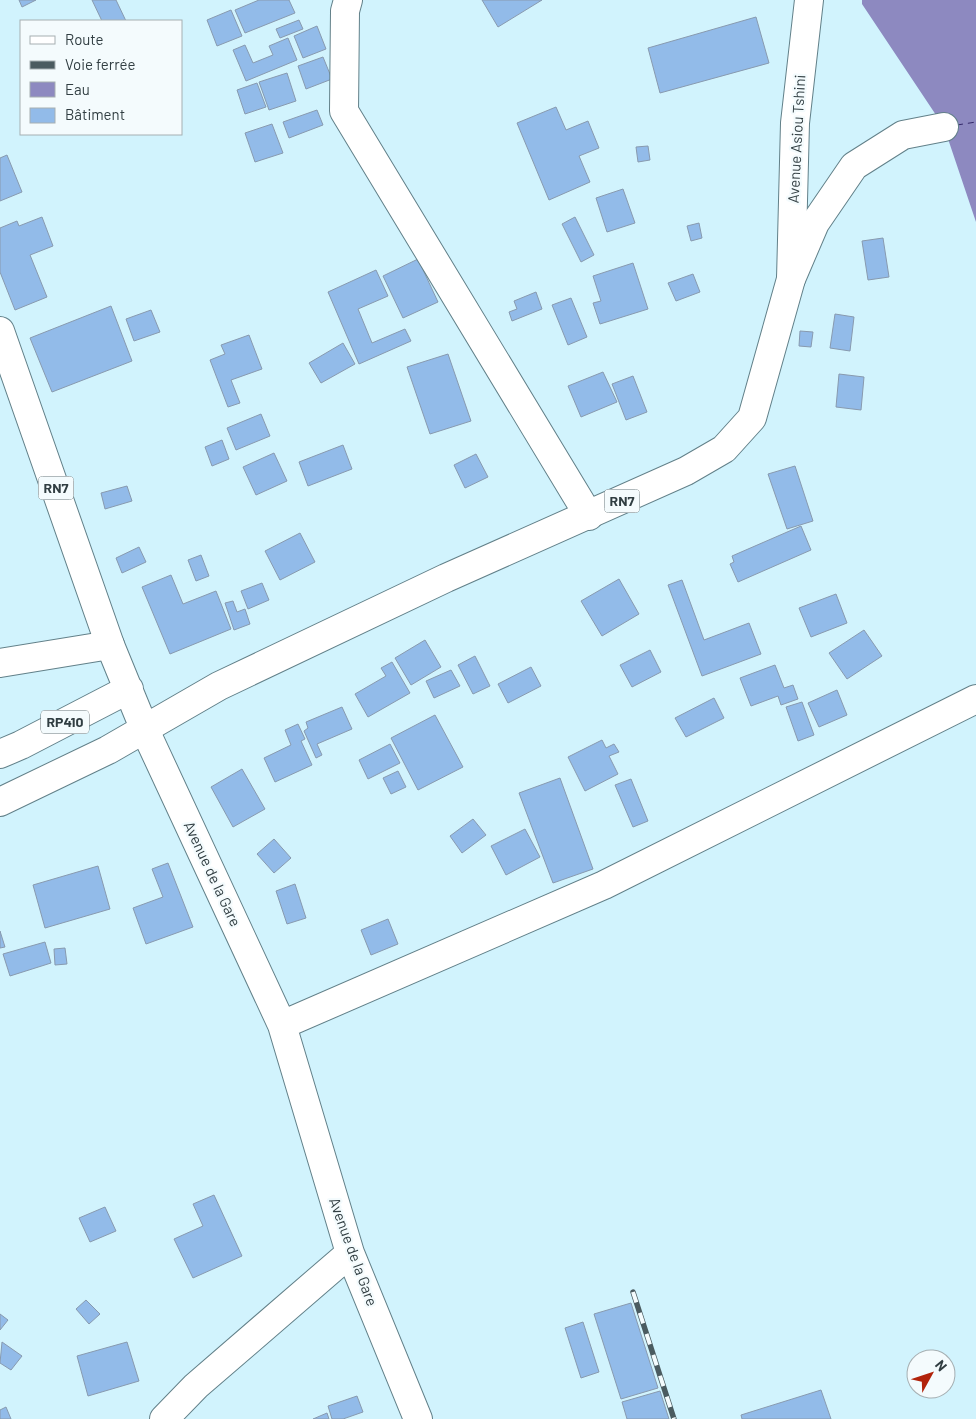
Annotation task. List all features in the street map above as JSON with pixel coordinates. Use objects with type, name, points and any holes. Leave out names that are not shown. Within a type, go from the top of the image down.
[{"type":"street","points":[[348,0],[345,11],[344,111],[589,516]]},
{"type":"street","name":"Avenue Asiou Tshini","points":[[791,279],[795,123],[809,0]]},
{"type":"street","name":"RN7","points":[[144,728],[220,686],[446,578],[589,516],[686,471],[724,449],[752,418],[791,279],[815,223],[854,166],[903,135],[944,127]]},
{"type":"street","name":"Avenue de la Gare","points":[[0,331],[34,421],[110,646],[144,728],[282,1026],[350,1253],[418,1419]]},
{"type":"street","points":[[0,663],[110,646]]},
{"type":"street","name":"RP410","points":[[0,754],[129,689]]},
{"type":"street","points":[[282,1026],[604,885],[976,699]]},
{"type":"street","points":[[0,802],[108,750],[144,728]]},
{"type":"street","points":[[164,1419],[196,1386],[350,1253]]},
{"type":"water","points":[[862,0],[976,0],[976,222],[944,127],[862,4]]},
{"type":"building","points":[[19,0],[36,0],[22,7]]},
{"type":"building","points":[[92,0],[116,0],[126,20],[102,20]]},
{"type":"building","points":[[259,0],[289,0],[295,13],[245,33],[235,10]]},
{"type":"building","points":[[482,0],[542,0],[498,27]]},
{"type":"building","points":[[231,10],[242,36],[217,46],[207,20]]},
{"type":"building","points":[[756,17],[769,63],[660,93],[648,48]]},
{"type":"building","points":[[299,20],[303,29],[280,38],[276,29]]},
{"type":"building","points":[[317,26],[326,49],[303,58],[294,36]]},
{"type":"building","points":[[288,38],[297,60],[246,81],[233,50],[245,45],[253,63],[273,55],[269,46]]},
{"type":"building","points":[[323,57],[332,79],[306,89],[298,66]]},
{"type":"building","points":[[287,73],[296,101],[269,110],[259,82]]},
{"type":"building","points":[[257,83],[266,107],[245,114],[237,90]]},
{"type":"building","points":[[556,107],[566,130],[588,121],[599,148],[579,156],[590,182],[549,200],[517,123]]},
{"type":"building","points":[[317,110],[323,125],[289,138],[283,122]]},
{"type":"building","points":[[272,124],[283,153],[255,162],[245,133]]},
{"type":"building","points":[[648,146],[650,160],[638,162],[636,147]]},
{"type":"building","points":[[7,155],[22,192],[0,201],[0,158]]},
{"type":"building","points":[[623,189],[635,223],[607,232],[596,198]]},
{"type":"building","points":[[42,217],[53,246],[30,255],[47,297],[15,310],[0,272],[0,228],[17,221],[19,226]]},
{"type":"building","points":[[575,217],[594,255],[581,262],[562,224]]},
{"type":"building","points":[[699,223],[702,238],[691,241],[687,226]]},
{"type":"building","points":[[883,238],[889,277],[868,280],[862,241]]},
{"type":"building","points":[[418,259],[438,302],[403,318],[383,276]]},
{"type":"building","points":[[633,263],[648,309],[600,324],[593,303],[601,301],[593,276]]},
{"type":"building","points":[[376,270],[388,296],[358,309],[372,343],[405,329],[411,341],[359,364],[328,292]]},
{"type":"building","points":[[693,274],[700,292],[676,301],[668,283]]},
{"type":"building","points":[[536,292],[542,309],[512,321],[509,312],[517,309],[514,301]]},
{"type":"building","points":[[571,298],[587,337],[568,345],[552,305]]},
{"type":"building","points":[[111,306],[132,361],[52,392],[30,338]]},
{"type":"building","points":[[151,310],[160,332],[134,341],[126,319]]},
{"type":"building","points":[[835,314],[854,317],[850,351],[830,348]]},
{"type":"building","points":[[800,331],[813,332],[811,347],[799,346]]},
{"type":"building","points":[[249,335],[262,369],[231,380],[240,403],[228,407],[210,360],[225,354],[221,345]]},
{"type":"building","points":[[343,343],[355,364],[321,383],[309,363]]},
{"type":"building","points":[[448,354],[471,421],[430,434],[407,367]]},
{"type":"building","points":[[603,372],[617,402],[581,417],[568,386]]},
{"type":"building","points":[[839,374],[864,377],[861,410],[836,407]]},
{"type":"building","points":[[633,376],[647,412],[626,420],[612,384]]},
{"type":"building","points":[[261,414],[270,436],[236,450],[227,428]]},
{"type":"building","points":[[222,440],[229,459],[212,466],[205,447]]},
{"type":"building","points":[[343,445],[352,469],[308,486],[299,462]]},
{"type":"building","points":[[274,453],[287,481],[256,495],[243,467]]},
{"type":"building","points":[[476,454],[488,477],[465,488],[454,465]]},
{"type":"building","points":[[795,466],[813,521],[787,529],[768,474]]},
{"type":"building","points":[[127,486],[132,501],[105,509],[101,493]]},
{"type":"building","points":[[801,526],[811,550],[738,582],[730,564],[734,562],[732,556]]},
{"type":"building","points":[[300,533],[315,562],[280,580],[265,551]]},
{"type":"building","points":[[139,547],[146,562],[122,573],[116,558]]},
{"type":"building","points":[[201,555],[209,576],[196,581],[188,560]]},
{"type":"building","points":[[171,575],[183,604],[216,591],[231,629],[170,654],[142,587]]},
{"type":"building","points":[[619,579],[639,614],[602,636],[581,601]]},
{"type":"building","points":[[682,580],[704,640],[749,623],[761,654],[702,676],[668,585]]},
{"type":"building","points":[[262,583],[269,600],[248,609],[241,591]]},
{"type":"building","points":[[836,594],[847,623],[811,637],[799,608]]},
{"type":"building","points":[[233,601],[237,612],[245,609],[250,624],[234,630],[225,603]]},
{"type":"building","points":[[864,630],[882,656],[847,679],[829,653]]},
{"type":"building","points":[[425,640],[441,667],[411,685],[395,658]]},
{"type":"building","points":[[650,650],[661,672],[632,687],[620,665]]},
{"type":"building","points":[[475,656],[490,686],[473,694],[458,665]]},
{"type":"building","points":[[392,662],[410,693],[368,717],[355,694],[386,676],[381,668]]},
{"type":"building","points":[[775,665],[784,688],[793,685],[798,699],[781,705],[778,696],[751,706],[740,678]]},
{"type":"building","points":[[531,667],[541,686],[508,703],[498,684]]},
{"type":"building","points":[[451,670],[460,686],[434,698],[426,681]]},
{"type":"building","points":[[837,690],[847,715],[819,727],[808,703]]},
{"type":"building","points":[[714,698],[724,718],[686,737],[675,718]]},
{"type":"building","points":[[802,702],[814,735],[798,741],[786,707]]},
{"type":"building","points":[[342,707],[352,729],[317,744],[322,755],[316,758],[304,731],[308,728],[306,722]]},
{"type":"building","points":[[435,715],[463,767],[418,790],[391,738]]},
{"type":"building","points":[[298,724],[305,739],[301,741],[312,765],[275,782],[264,758],[291,745],[285,730]]},
{"type":"building","points":[[602,740],[606,748],[614,744],[619,752],[609,756],[618,774],[585,791],[568,757]]},
{"type":"building","points":[[390,744],[400,763],[368,779],[359,760]]},
{"type":"building","points":[[242,769],[265,809],[233,827],[211,787]]},
{"type":"building","points":[[398,771],[406,787],[391,794],[383,778]]},
{"type":"building","points":[[560,778],[593,869],[553,883],[519,793]]},
{"type":"building","points":[[631,779],[648,821],[633,827],[615,785]]},
{"type":"building","points":[[473,819],[486,835],[462,853],[450,836]]},
{"type":"building","points":[[525,829],[540,857],[506,875],[491,846]]},
{"type":"building","points":[[274,839],[291,858],[274,873],[257,854]]},
{"type":"building","points":[[168,863],[193,927],[146,944],[133,908],[163,897],[152,869]]},
{"type":"building","points":[[98,866],[110,909],[45,928],[33,885]]},
{"type":"building","points":[[295,884],[306,918],[287,924],[276,891]]},
{"type":"building","points":[[388,919],[398,944],[371,955],[361,930]]},
{"type":"building","points":[[0,931],[5,947],[0,948]]},
{"type":"building","points":[[45,942],[51,963],[10,976],[3,954]]},
{"type":"building","points":[[65,948],[67,964],[55,965],[54,949]]},
{"type":"building","points":[[214,1195],[242,1256],[193,1278],[174,1239],[203,1226],[193,1204]]},
{"type":"building","points":[[105,1207],[116,1231],[90,1242],[79,1218]]},
{"type":"building","points":[[86,1300],[100,1314],[89,1324],[76,1309]]},
{"type":"building","points":[[631,1303],[658,1388],[621,1399],[594,1314]]},
{"type":"building","points":[[0,1314],[8,1320],[0,1330]]},
{"type":"building","points":[[583,1322],[599,1372],[581,1378],[565,1328]]},
{"type":"building","points":[[2,1342],[22,1356],[11,1370],[0,1363]]},
{"type":"building","points":[[127,1342],[139,1381],[88,1396],[77,1356]]},
{"type":"building","points":[[821,1390],[831,1419],[742,1419],[741,1415]]},
{"type":"building","points":[[660,1391],[669,1419],[627,1419],[622,1402]]},
{"type":"building","points":[[357,1396],[363,1412],[343,1419],[332,1419],[328,1406]]},
{"type":"building","points":[[6,1407],[11,1419],[0,1419],[0,1410]]},
{"type":"building","points":[[327,1413],[329,1419],[313,1419]]},
{"type":"ferry route","points":[[957,125],[976,122]]},
{"type":"railway","points":[[633,1292],[674,1419]]}]
